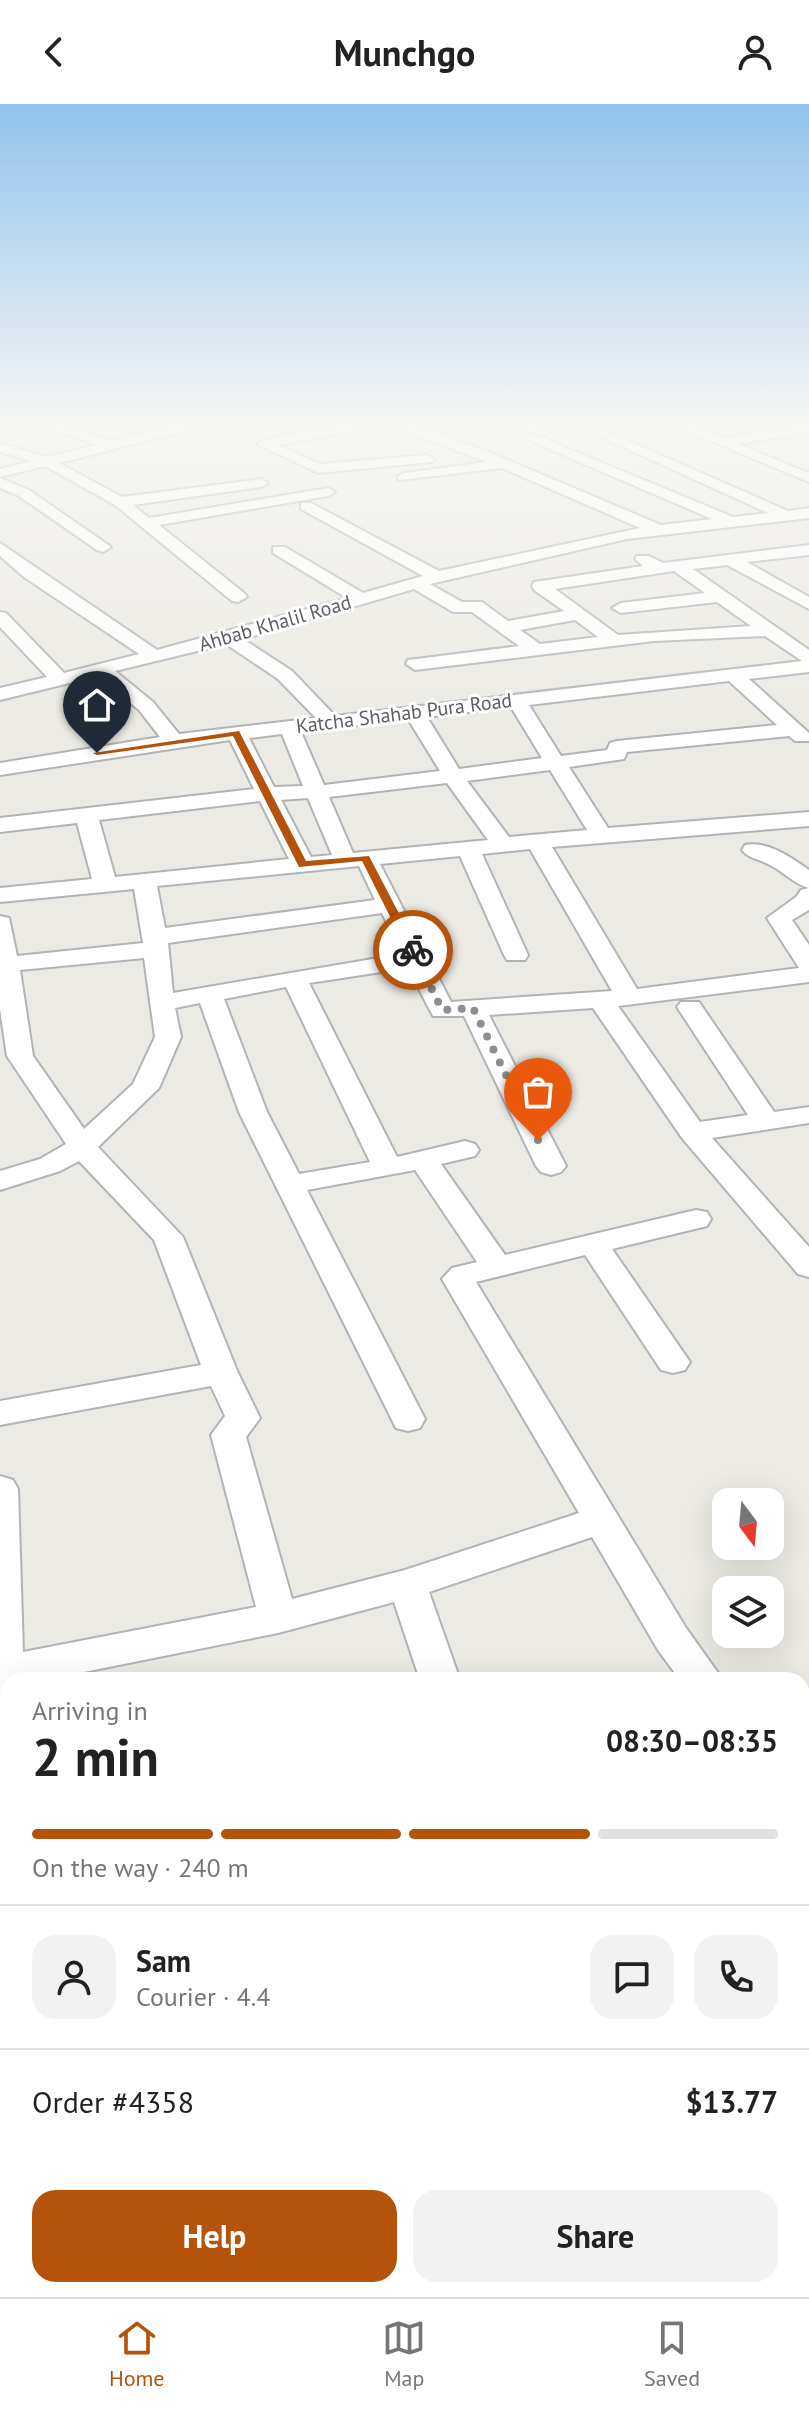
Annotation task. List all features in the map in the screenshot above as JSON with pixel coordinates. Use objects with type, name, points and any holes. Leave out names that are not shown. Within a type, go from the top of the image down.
[{"type":"street","points":[[67,522],[103,547]]},
{"type":"street","points":[[336,522],[437,577]]},
{"type":"street","points":[[648,522],[734,561],[809,604]]},
{"type":"street","name":"Ahbab Khalil Road","points":[[0,694],[229,638],[437,577],[549,550],[664,529],[728,522]]},
{"type":"street","points":[[146,523],[238,597]]},
{"type":"street","points":[[605,539],[660,568]]},
{"type":"street","points":[[0,548],[30,573],[154,656]]},
{"type":"street","points":[[279,550],[361,599]]},
{"type":"street","points":[[614,640],[540,586],[809,550]]},
{"type":"street","points":[[679,567],[809,658]]},
{"type":"street","points":[[416,583],[459,608],[476,606],[530,650],[573,694]]},
{"type":"street","points":[[621,608],[721,596]]},
{"type":"street","points":[[504,627],[579,614]]},
{"type":"street","points":[[0,617],[60,679]]},
{"type":"street","points":[[415,664],[614,640],[771,630]]},
{"type":"street","points":[[229,638],[285,675],[330,722]]},
{"type":"street","name":"Katcha Shahab Pura Road","points":[[0,769],[236,733],[809,666]]},
{"type":"street","points":[[101,669],[146,706],[174,741]]},
{"type":"street","points":[[735,676],[801,737]]},
{"type":"street","points":[[516,700],[601,835]]},
{"type":"street","points":[[414,712],[453,776],[503,845]]},
{"type":"street","points":[[289,727],[316,789],[355,859],[390,905],[442,1010],[629,998],[809,974]]},
{"type":"street","points":[[236,733],[303,864]]},
{"type":"street","points":[[0,825],[316,789],[344,790],[617,755],[617,747],[801,737]]},
{"type":"street","points":[[86,814],[105,884]]},
{"type":"street","points":[[0,895],[145,883],[537,841],[809,819]]},
{"type":"street","points":[[537,841],[629,998]]},
{"type":"street","points":[[468,848],[516,955]]},
{"type":"street","points":[[753,850],[779,860],[809,881]]},
{"type":"street","points":[[0,1181],[50,1165],[82,1147],[145,1088],[168,1037],[145,883]]},
{"type":"street","points":[[809,895],[793,911],[779,918],[809,964]]},
{"type":"street","points":[[4,965],[390,905]]},
{"type":"street","points":[[0,923],[10,1057],[82,1147],[168,1237],[221,1373],[243,1418],[228,1435],[278,1618]]},
{"type":"street","points":[[161,1003],[417,959]]},
{"type":"street","points":[[294,978],[388,1168]]},
{"type":"street","points":[[210,995],[253,1112],[408,1419]]},
{"type":"street","points":[[600,1000],[692,1132],[809,1267]]},
{"type":"street","points":[[690,1007],[766,1121]]},
{"type":"street","points":[[473,1008],[551,1166]]},
{"type":"street","points":[[692,1132],[809,1115]]},
{"type":"street","points":[[292,1184],[388,1168],[465,1150]]},
{"type":"street","points":[[423,1160],[480,1271]]},
{"type":"street","points":[[696,1219],[458,1279],[672,1639],[697,1672]]},
{"type":"street","points":[[592,1243],[673,1362]]},
{"type":"street","points":[[0,1413],[221,1373]]},
{"type":"street","points":[[0,1489],[4,1672],[278,1618],[407,1584],[600,1520]]},
{"type":"street","points":[[407,1584],[437,1672]]},
{"type":"way so far","points":[[413,950],[442,1010],[473,1008],[538,1140]]},
{"type":"route","points":[[97,753],[236,733],[303,864],[366,858],[413,950]]}]
